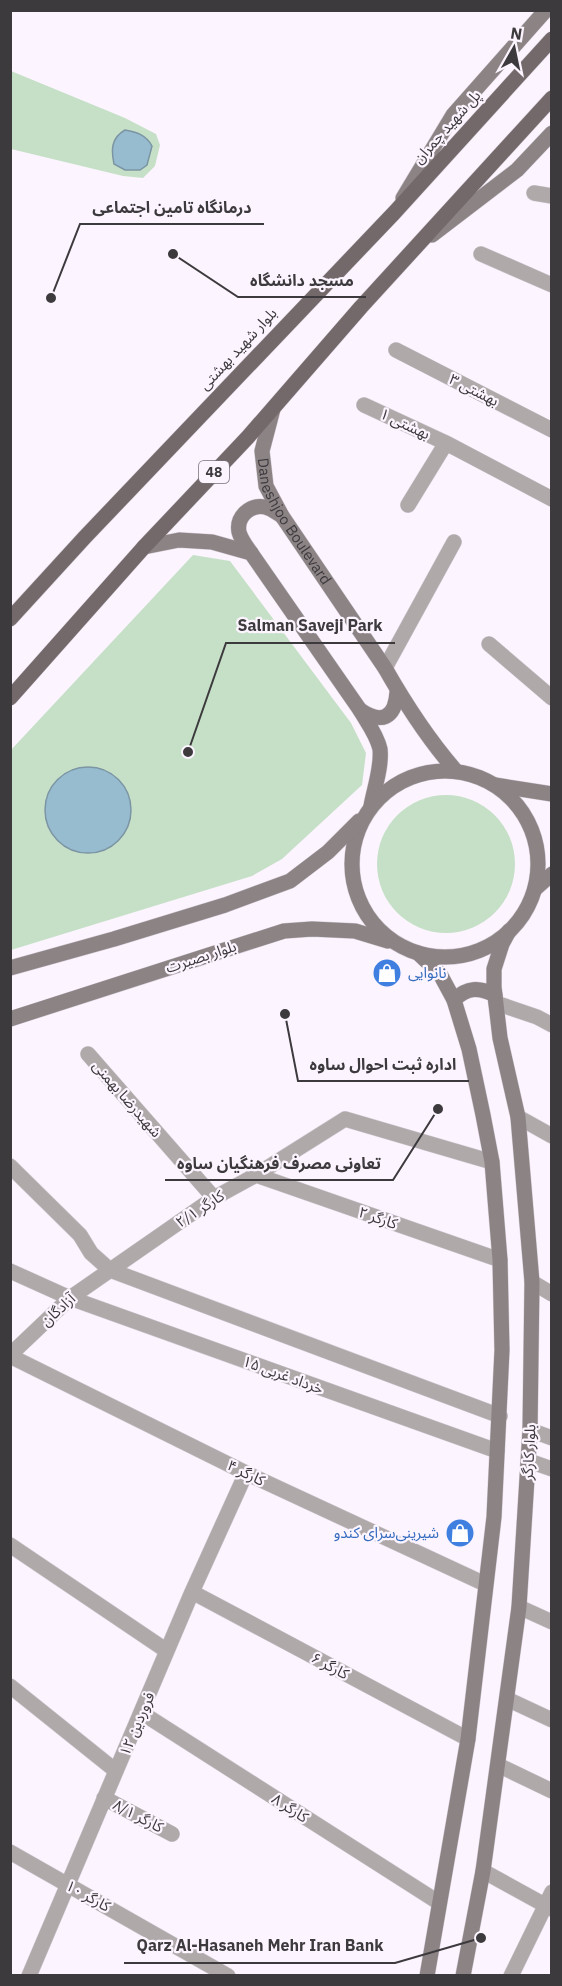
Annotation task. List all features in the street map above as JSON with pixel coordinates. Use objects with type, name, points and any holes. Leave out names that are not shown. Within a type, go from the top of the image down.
[{"type":"main road","name":"بلوار شهید بهشتی","points":[[10,619],[393,213],[453,115],[546,10]]},
{"type":"main road","name":"پل شهید چمران","points":[[393,213],[552,39]]},
{"type":"main road","name":"48","points":[[10,698],[552,98]]},
{"type":"main road","points":[[418,246],[517,170],[552,133]]},
{"type":"main road","name":"Daneshjoo Boulevard","points":[[273,409],[262,451],[266,486],[282,516],[385,668],[397,692],[434,745],[456,771]]},
{"type":"main road","points":[[282,516],[268,507],[254,506],[245,512],[239,522],[239,532],[374,733],[380,749],[379,766],[368,810],[358,829],[352,852],[352,877],[356,893],[371,921],[396,943],[418,953],[446,956],[467,954],[486,947],[509,931],[525,911],[535,889],[537,849],[522,812],[514,801],[494,784]]},
{"type":"main road","points":[[144,547],[178,540],[212,542],[251,553]]},
{"type":"main road","points":[[360,710],[372,718],[384,717],[396,705],[397,692]]},
{"type":"main road","points":[[10,969],[214,908],[290,880],[328,852],[384,793],[418,774],[456,771],[494,784],[552,794]]},
{"type":"main road","points":[[535,889],[552,874]]},
{"type":"main road","name":"بلوار بصیرت","points":[[10,1019],[284,931],[312,928],[355,931],[396,943]]},
{"type":"main road","name":"بلوار کارگر","points":[[463,1976],[483,1871],[519,1606],[529,1461],[532,1282],[518,1117],[500,1038],[495,999],[494,969],[509,931]]},
{"type":"main road","name":"بلوار کارگر","points":[[418,953],[440,974],[454,1000],[469,1049],[492,1162],[500,1260],[502,1350],[494,1517],[468,1739],[427,1976]]},
{"type":"main road","points":[[454,1000],[462,993],[482,988],[495,999]]},
{"type":"street","points":[[534,193],[552,196]]},
{"type":"street","points":[[481,254],[552,285]]},
{"type":"street","name":"بهشتی ۳","points":[[396,350],[552,430]]},
{"type":"street","name":"بهشتی ۱","points":[[364,405],[446,443],[552,499]]},
{"type":"street","points":[[408,505],[446,443]]},
{"type":"street","points":[[385,668],[454,542]]},
{"type":"street","points":[[489,644],[552,698]]},
{"type":"street","points":[[495,999],[552,1025]]},
{"type":"street","name":"شهیدرضا بهمنی","points":[[88,1054],[214,1198]]},
{"type":"street","points":[[518,1117],[552,1136]]},
{"type":"street","name":"کارگر ۲/۱","points":[[110,1270],[214,1198],[256,1175],[345,1119],[492,1162]]},
{"type":"street","points":[[10,1166],[80,1235],[91,1253],[110,1270],[500,1416]]},
{"type":"street","name":"کارگر ۲","points":[[256,1175],[500,1260]]},
{"type":"street","name":"آزادگان","points":[[10,1355],[70,1298],[110,1270]]},
{"type":"street","name":"۱۵ خرداد غربی","points":[[10,1271],[70,1298],[497,1451]]},
{"type":"street","points":[[532,1282],[552,1294]]},
{"type":"street","name":"کارگر ۴","points":[[10,1355],[246,1473],[485,1584]]},
{"type":"street","points":[[530,1430],[552,1438]]},
{"type":"street","points":[[529,1461],[552,1469]]},
{"type":"street","name":"۱۲ فروردین","points":[[29,1976],[192,1592],[246,1473]]},
{"type":"street","points":[[10,1545],[167,1651]]},
{"type":"street","name":"کارگر ۶","points":[[192,1592],[468,1739]]},
{"type":"street","points":[[519,1606],[552,1622]]},
{"type":"street","points":[[10,1686],[116,1772]]},
{"type":"street","points":[[507,1699],[552,1720]]},
{"type":"street","name":"کارگر ۸","points":[[142,1713],[438,1902]]},
{"type":"street","points":[[498,1765],[552,1791]]},
{"type":"street","name":"کارگر ۸/۱","points":[[104,1798],[172,1834]]},
{"type":"street","name":"کارگر ۱۰","points":[[10,1852],[228,1976]]},
{"type":"street","points":[[483,1871],[549,1902],[511,1976]]},
{"type":"green space","points":[[11,71],[125,118],[156,134],[160,145],[155,166],[143,178],[123,176],[11,149]]},
{"type":"green space","points":[[193,555],[230,561],[351,723],[366,753],[362,785],[282,859],[252,876],[11,950],[10,751]]},
{"type":"green space","points":[[446,795],[473,800],[485,806],[495,815],[504,825],[510,837],[515,864],[510,891],[504,903],[495,913],[485,922],[473,928],[446,933],[419,928],[407,922],[397,913],[388,903],[382,891],[377,864],[382,837],[388,825],[397,815],[407,806],[419,800]]},
{"type":"water","points":[[125,130],[141,135],[152,146],[147,165],[140,170],[125,170],[114,164],[113,145],[120,133]]},
{"type":"water","points":[[80,767],[96,767],[119,779],[128,793],[131,810],[128,827],[119,841],[96,853],[80,853],[64,846],[52,834],[45,818],[45,802],[52,786],[64,774]]},
{"type":"place","name":"مسجد دانشگاه","points":[[173,254]]},
{"type":"place","name":"درمانگاه تامین اجتماعی","points":[[51,298]]},
{"type":"place","name":"Salman Saveji Park","points":[[188,752]]},
{"type":"place","name":"نانوایی","points":[[387,973]]},
{"type":"place","name":"اداره ثبت احوال ساوه","points":[[285,1014]]},
{"type":"place","name":"تعاونی مصرف فرهنگیان ساوه","points":[[438,1109]]},
{"type":"place","name":"شیرینی‌سرای کندو","points":[[460,1533]]},
{"type":"place","name":"Qarz Al-Hasaneh Mehr Iran Bank","points":[[481,1938]]}]
